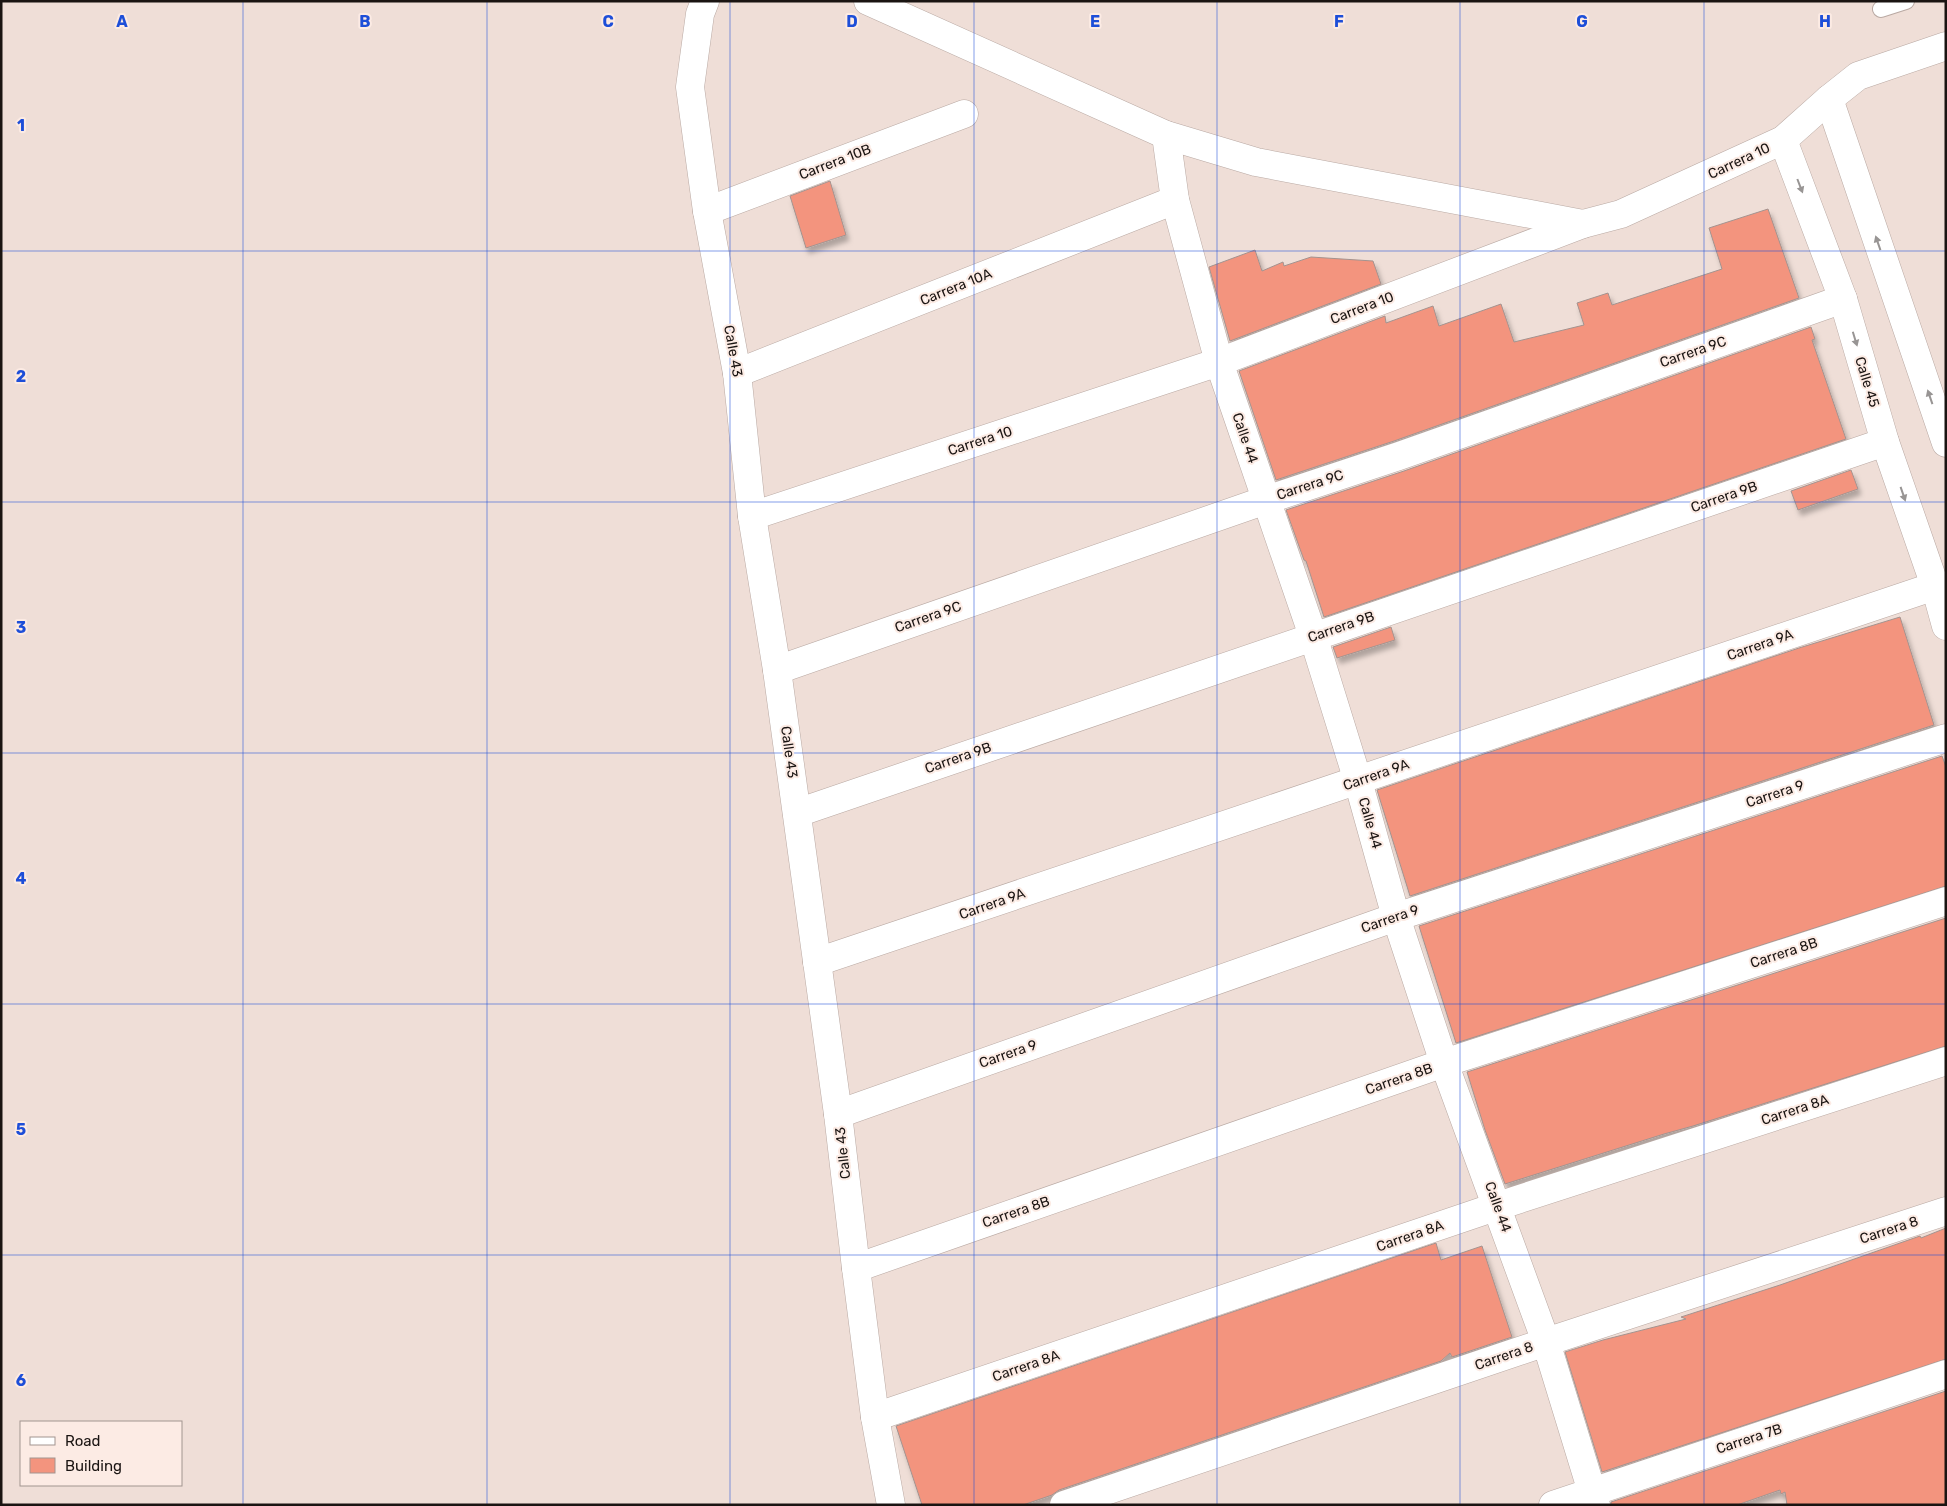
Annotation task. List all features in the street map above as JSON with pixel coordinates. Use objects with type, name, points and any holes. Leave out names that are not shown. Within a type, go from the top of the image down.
[{"type":"street","name":"Calle 43","points":[[705,1],[700,14],[690,87],[707,211],[737,373],[752,516],[778,670],[838,1114],[875,1417],[891,1505]]},
{"type":"street","points":[[868,1],[1166,135],[1256,162],[1583,224]]},
{"type":"street","name":"Carrera 10","points":[[752,516],[1219,362],[1583,224],[1621,214],[1783,140],[1828,99],[1858,76],[1946,46]]},
{"type":"street","points":[[1828,99],[1946,443]]},
{"type":"street","name":"Carrera 10B","points":[[707,211],[964,114]]},
{"type":"street","name":"Calle 44","points":[[1166,135],[1175,200],[1219,362],[1313,636],[1358,781],[1396,916],[1444,1063],[1498,1206],[1546,1342],[1594,1498]]},
{"type":"street","name":"Calle 45","points":[[1783,140],[1843,299],[1885,442],[1946,626]]},
{"type":"street","name":"Carrera 10A","points":[[737,373],[1175,200]]},
{"type":"street","name":"Carrera 9C","points":[[778,670],[1266,500],[1399,456],[1843,299]]},
{"type":"street","name":"Carrera 9B","points":[[797,813],[1885,442]]},
{"type":"street","name":"Carrera 9A","points":[[818,962],[1934,586]]},
{"type":"street","name":"Carrera 9","points":[[838,1114],[1396,916],[1946,738]]},
{"type":"street","name":"Carrera 8B","points":[[856,1268],[1444,1063],[1946,901]]},
{"type":"street","name":"Carrera 8A","points":[[875,1417],[1498,1206],[1946,1061]]},
{"type":"street","name":"Carrera 8","points":[[1064,1505],[1546,1342],[1946,1211]]},
{"type":"street","name":"Carrera 7B","points":[[1553,1505],[1594,1498],[1946,1374]]},
{"type":"lane","points":[[1881,9],[1906,1]]},
{"type":"building","points":[[830,181],[846,235],[806,248],[790,196]]},
{"type":"building","points":[[1768,209],[1799,298],[1394,441],[1276,480],[1239,371],[1385,316],[1386,323],[1433,306],[1439,326],[1501,304],[1514,342],[1584,325],[1577,303],[1608,293],[1612,305],[1722,269],[1709,228]]},
{"type":"building","points":[[1255,250],[1262,271],[1283,262],[1284,266],[1311,257],[1373,261],[1381,284],[1230,341],[1209,267]]},
{"type":"building","points":[[1811,327],[1815,339],[1812,340],[1846,439],[1324,617],[1306,561],[1286,510],[1404,471]]},
{"type":"building","points":[[1851,470],[1858,489],[1798,510],[1791,491]]},
{"type":"building","points":[[1900,617],[1934,725],[1410,896],[1377,790],[1799,648]]},
{"type":"building","points":[[1391,627],[1395,640],[1337,658],[1333,647]]},
{"type":"building","points":[[1942,756],[1946,767],[1946,886],[1456,1043],[1419,926]]},
{"type":"building","points":[[1946,918],[1946,1046],[1505,1184],[1485,1130],[1467,1072]]},
{"type":"building","points":[[1946,1228],[1946,1359],[1602,1472],[1565,1352],[1603,1340],[1686,1319],[1681,1317],[1920,1236],[1921,1238]]},
{"type":"building","points":[[1436,1243],[1441,1260],[1482,1246],[1512,1337],[1452,1357],[1450,1353],[1441,1361],[1059,1490],[1052,1495],[1023,1505],[922,1505],[896,1426]]},
{"type":"building","points":[[1946,1391],[1946,1505],[1787,1505],[1785,1492],[1781,1494],[1780,1490],[1737,1505],[1611,1505],[1611,1502]]}]
